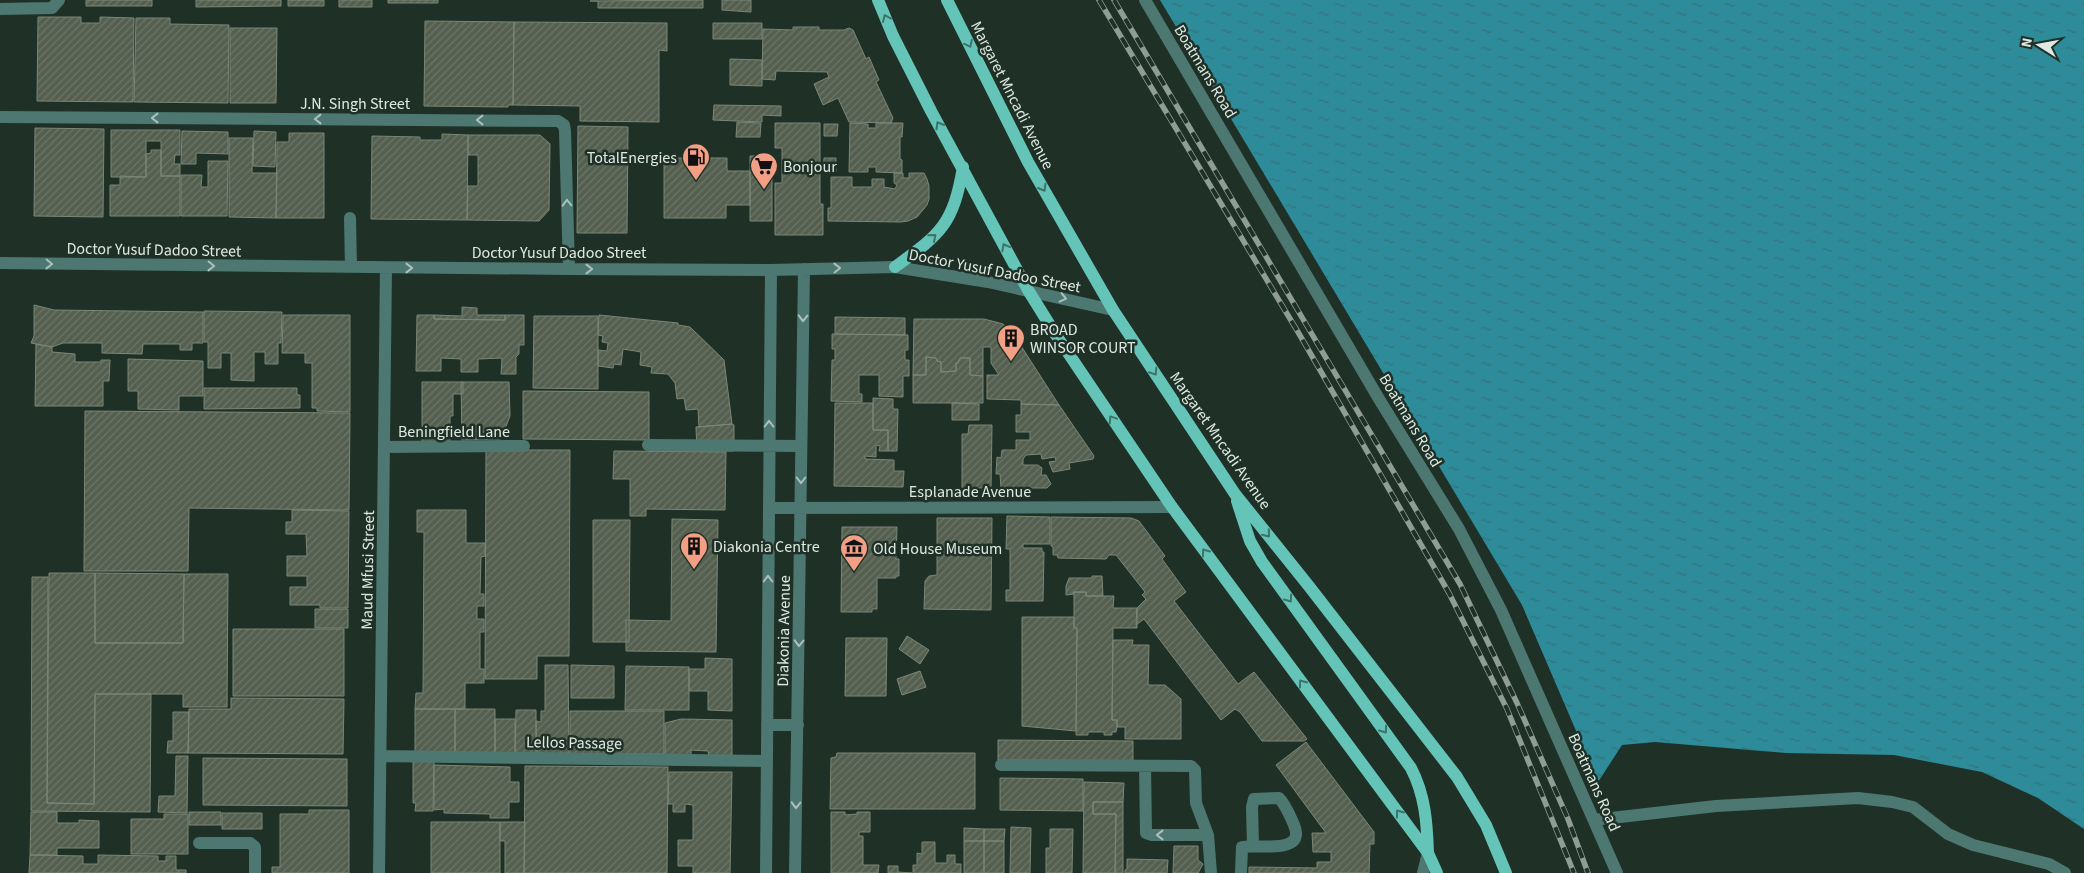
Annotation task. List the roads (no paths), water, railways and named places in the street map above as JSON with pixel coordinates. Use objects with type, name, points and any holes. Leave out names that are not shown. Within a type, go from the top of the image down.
[{"type":"main road","points":[[878,0],[910,70],[1028,290],[1091,390],[1172,507],[1428,853],[1436,873]]},
{"type":"main road","name":"Margaret Mncadi Avenue","points":[[947,0],[1028,162],[1113,310],[1235,494],[1457,777],[1486,825],[1506,873]]},
{"type":"main road","points":[[895,267],[940,232],[949,219],[959,192],[963,167]]},
{"type":"main road","points":[[1235,494],[1250,541],[1262,562],[1418,780],[1428,827],[1428,853]]},
{"type":"street","points":[[0,9],[52,8],[59,0]]},
{"type":"street","name":"Boatmans Road","points":[[1144,0],[1379,399],[1459,529],[1501,610],[1617,873]]},
{"type":"street","name":"J.N. Singh Street","points":[[0,117],[558,121],[564,125],[565,131],[569,269]]},
{"type":"street","points":[[350,218],[351,267]]},
{"type":"street","name":"Doctor Yusuf Dadoo Street","points":[[0,263],[771,270],[895,267],[1028,290],[1113,310]]},
{"type":"street","name":"Maud Mfusi Street","points":[[379,873],[386,268]]},
{"type":"street","name":"Diakonia Avenue","points":[[796,873],[804,269]]},
{"type":"street","name":"Diakonia Avenue","points":[[766,873],[771,270]]},
{"type":"street","points":[[648,445],[801,446]]},
{"type":"street","name":"Beningfield Lane","points":[[384,447],[524,446]]},
{"type":"street","name":"Esplanade Avenue","points":[[769,508],[1172,507]]},
{"type":"street","points":[[767,725],[798,725]]},
{"type":"street","name":"Lellos Passage","points":[[381,756],[767,761]]},
{"type":"street","points":[[1001,765],[1194,768],[1196,803],[1208,835],[1212,873]]},
{"type":"street","points":[[1145,766],[1146,833],[1152,835],[1208,835]]},
{"type":"street","points":[[1242,873],[1242,847],[1287,846],[1294,840],[1296,829],[1279,798],[1254,799],[1253,846]]},
{"type":"street","points":[[1594,820],[1716,806],[1858,798],[1892,802],[1913,807],[1948,834],[1973,845],[2049,864],[2065,873]]},
{"type":"street","points":[[199,842],[250,843],[254,847],[255,873]]},
{"type":"street","points":[[1423,873],[1428,853]]},
{"type":"water","points":[[1160,0],[2084,0],[2084,829],[2038,798],[1982,772],[1894,755],[1786,753],[1655,742],[1622,745],[1598,782],[1522,605]]},
{"type":"railway","points":[[1099,0],[1298,332],[1449,593],[1507,709],[1574,873]]},
{"type":"railway","points":[[1114,0],[1460,584],[1517,703],[1568,819],[1588,873]]},
{"type":"place","name":"TotalEnergies","points":[[696,181]]},
{"type":"place","name":"Bonjour","points":[[764,190]]},
{"type":"place","name":"BROAD WINSOR COURT","points":[[1011,362]]},
{"type":"place","name":"Diakonia Centre","points":[[694,570]]},
{"type":"place","name":"Old House Museum","points":[[854,572]]}]
